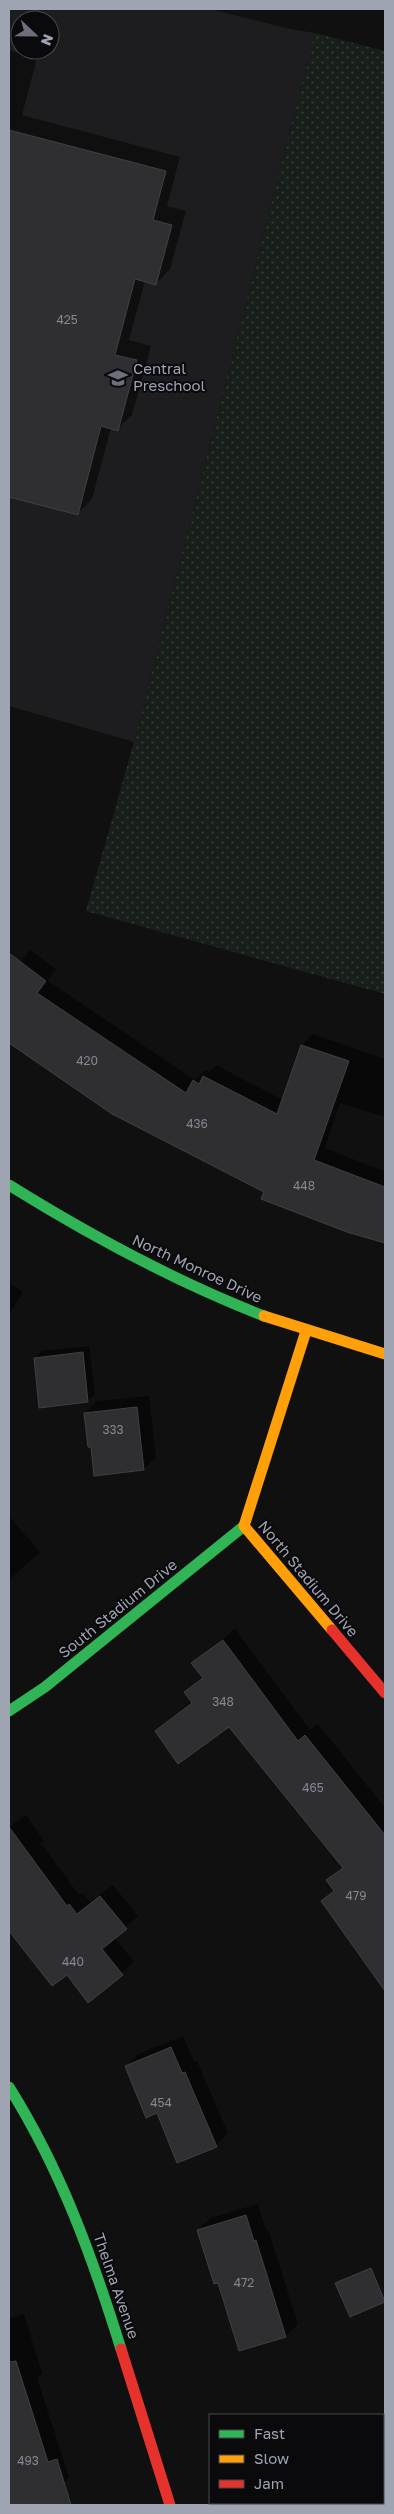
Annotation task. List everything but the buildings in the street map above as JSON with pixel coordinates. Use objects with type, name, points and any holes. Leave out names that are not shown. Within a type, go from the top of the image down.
[{"type":"street","name":"North Monroe Drive","points":[[9,1185],[123,1252],[193,1286],[264,1317],[385,1354]]},
{"type":"street","name":"North Stadium Drive","points":[[306,1331],[244,1526],[385,1692]]},
{"type":"street","name":"South Stadium Drive","points":[[9,1711],[46,1687],[244,1526]]},
{"type":"street","name":"Thelma Avenue","points":[[9,2086],[30,2121],[65,2192],[95,2265],[170,2505]]},
{"type":"shaded area","name":"Central Preschool","points":[[9,9],[210,9],[290,29],[315,33],[134,742],[9,706]]},
{"type":"shaded area","points":[[315,33],[385,51],[385,994],[86,911],[134,742]]},
{"type":"traffic: fast","points":[[9,1185],[102,1240],[165,1273],[264,1316]]},
{"type":"traffic: fast","points":[[9,1711],[45,1687],[244,1526]]},
{"type":"traffic: fast","points":[[9,2087],[28,2118],[74,2214],[99,2280],[121,2349]]},
{"type":"traffic: slow","points":[[264,1316],[385,1354]]},
{"type":"traffic: slow","points":[[306,1331],[244,1526],[332,1630]]},
{"type":"traffic: jam","points":[[332,1630],[385,1693]]},
{"type":"traffic: jam","points":[[121,2349],[170,2505]]},
{"type":"place","name":"Central Preschool","points":[[118,378]]}]
